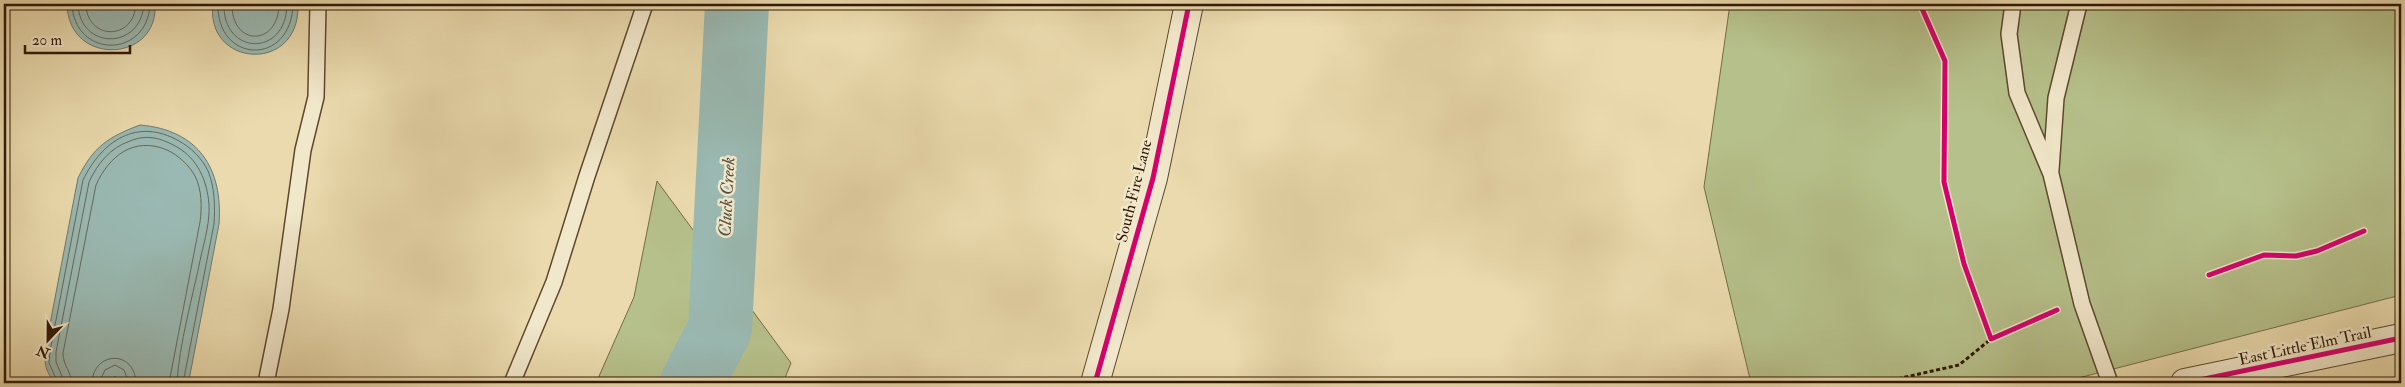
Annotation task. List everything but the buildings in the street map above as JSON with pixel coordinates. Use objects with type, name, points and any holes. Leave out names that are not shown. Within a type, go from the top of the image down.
[{"type":"street","name":"South Fire Lane","points":[[1095,383],[1152,178],[1189,4]]},
{"type":"street","name":"East Little Elm Trail","points":[[2185,383],[2401,338]]},
{"type":"lane","points":[[266,383],[281,309],[303,150],[316,97],[318,4]]},
{"type":"lane","points":[[512,383],[554,282],[587,176],[645,4]]},
{"type":"lane","points":[[2012,4],[2009,34],[2017,93],[2051,174],[2082,304],[2110,383]]},
{"type":"lane","points":[[2051,174],[2056,98],[2079,4]]},
{"type":"path","points":[[1879,383],[1959,365],[1991,339],[1988,331]]},
{"type":"green space","points":[[1730,4],[2401,4],[2401,295],[2059,383],[1751,383],[1704,187]]},
{"type":"green space","points":[[657,181],[791,363],[783,383],[596,383],[634,297]]},
{"type":"water","points":[[67,4],[155,4],[152,24],[143,38],[129,47],[113,50],[96,47],[82,39],[71,25]]},
{"type":"water","points":[[213,4],[298,4],[295,27],[285,43],[270,52],[254,54],[237,51],[223,41],[214,25]]},
{"type":"water","points":[[140,125],[160,128],[178,135],[192,144],[203,156],[217,186],[219,224],[189,380],[187,383],[118,383],[115,376],[110,383],[55,383],[46,368],[45,350],[78,178],[90,158],[103,144],[119,134]]},
{"type":"waterway","name":"Cluck Creek","points":[[692,383],[720,329],[737,4]]},
{"type":"cycle path","points":[[1095,383],[1153,178],[1189,4]]},
{"type":"cycle path","points":[[1920,4],[1945,61],[1944,182],[1964,264],[1991,339],[2057,310]]},
{"type":"cycle path","points":[[2209,275],[2264,255],[2296,256],[2317,251],[2364,231]]},
{"type":"cycle path","points":[[2185,383],[2401,338]]}]
